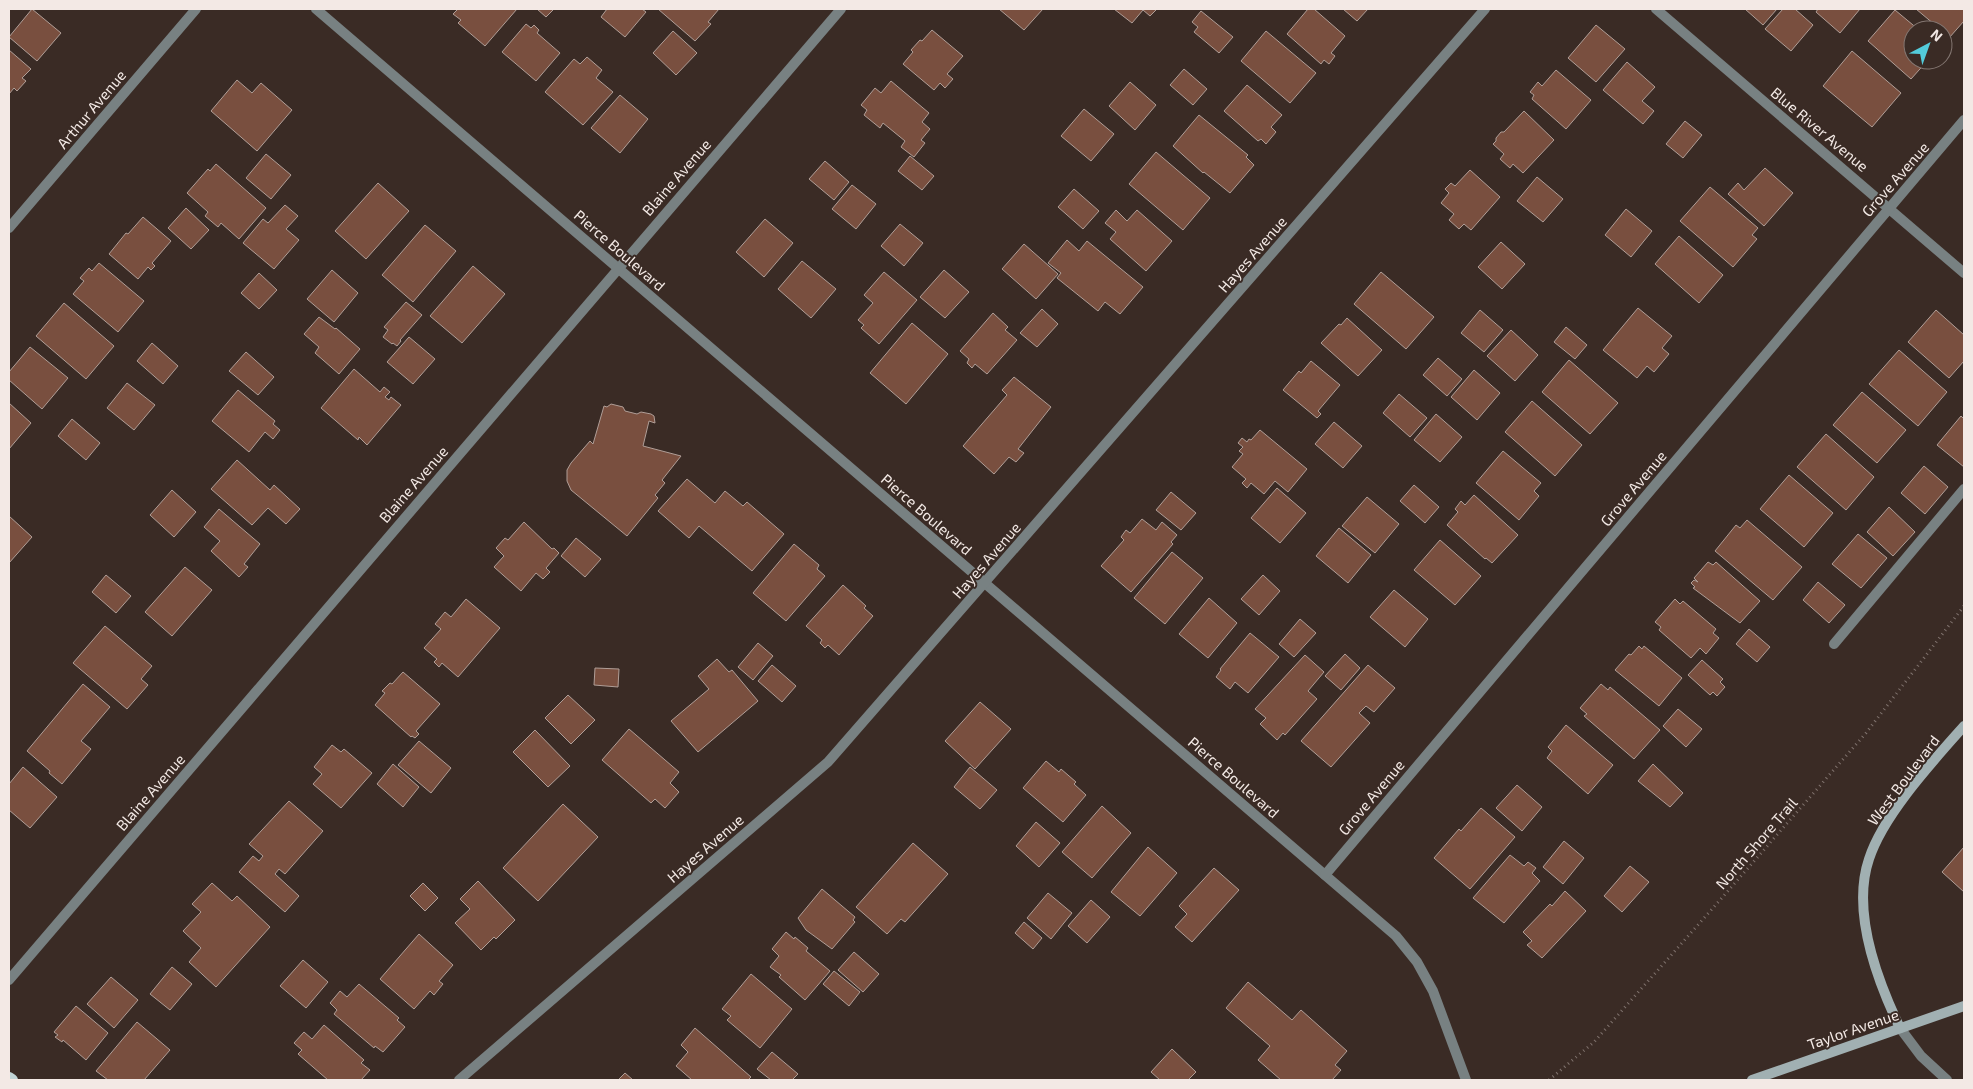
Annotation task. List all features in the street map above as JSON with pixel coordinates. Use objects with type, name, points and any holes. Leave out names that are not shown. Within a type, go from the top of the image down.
[{"type":"street","name":"Arthur Avenue","points":[[9,228],[196,9]]},
{"type":"street","name":"Pierce Boulevard","points":[[316,9],[1396,936],[1417,962],[1433,991],[1466,1080]]},
{"type":"street","name":"Blaine Avenue","points":[[9,980],[841,9]]},
{"type":"street","name":"Hayes Avenue","points":[[458,1080],[828,762],[1485,9]]},
{"type":"street","name":"Blue River Avenue","points":[[1656,9],[1964,273]]},
{"type":"street","name":"Grove Avenue","points":[[1325,875],[1964,120]]},
{"type":"street","points":[[1834,644],[1964,490]]},
{"type":"street","name":"West Boulevard","points":[[1900,1028],[1886,999],[1874,962],[1864,909],[1865,874],[1869,858],[1888,820],[1964,726]]},
{"type":"street","name":"Taylor Avenue","points":[[1752,1080],[1964,1006]]},
{"type":"street","points":[[1900,1028],[1921,1056],[1947,1080]]},
{"type":"path","name":"North Shore Trail","points":[[1549,1080],[1594,1042],[1721,899],[1866,733],[1964,606]]},
{"type":"building","points":[[32,9],[61,33],[37,61],[9,37]]},
{"type":"building","points":[[458,9],[517,9],[485,46],[458,23],[461,20],[453,14]]},
{"type":"building","points":[[537,9],[554,9],[546,17]]},
{"type":"building","points":[[607,9],[642,9],[646,12],[625,37],[601,17]]},
{"type":"building","points":[[658,9],[719,9],[708,22],[711,24],[695,41]]},
{"type":"building","points":[[999,9],[1043,9],[1024,30]]},
{"type":"building","points":[[1114,9],[1157,9],[1150,16],[1143,10],[1132,23]]},
{"type":"building","points":[[1308,9],[1314,9],[1345,36],[1331,53],[1335,56],[1329,64],[1324,60],[1321,64],[1287,34]]},
{"type":"building","points":[[1343,9],[1368,9],[1357,21]]},
{"type":"building","points":[[1745,9],[1777,9],[1763,25]]},
{"type":"building","points":[[1783,9],[1795,9],[1813,25],[1791,51],[1765,29]]},
{"type":"building","points":[[1818,9],[1860,9],[1840,33],[1816,12]]},
{"type":"building","points":[[1916,9],[1964,9],[1964,21],[1953,33],[1953,20],[1929,20]]},
{"type":"building","points":[[1895,10],[1907,20],[1903,20],[1903,70],[1919,70],[1911,79],[1868,41]]},
{"type":"building","points":[[1201,11],[1233,37],[1219,53],[1194,32],[1198,27],[1192,22]]},
{"type":"building","points":[[526,24],[531,28],[534,25],[539,30],[537,33],[560,53],[536,81],[502,52]]},
{"type":"building","points":[[1596,25],[1625,49],[1596,82],[1568,58]]},
{"type":"building","points":[[932,30],[963,56],[947,74],[953,79],[945,88],[940,83],[934,90],[903,64],[913,52],[911,50]]},
{"type":"building","points":[[673,31],[697,53],[676,75],[653,53]]},
{"type":"building","points":[[1266,31],[1316,73],[1290,103],[1241,61]]},
{"type":"building","points":[[9,50],[31,69],[22,78],[26,81],[17,91],[14,88],[9,94]]},
{"type":"building","points":[[1852,51],[1901,93],[1872,127],[1823,86]]},
{"type":"building","points":[[587,57],[602,70],[596,78],[613,92],[583,125],[545,92],[574,59],[580,64]]},
{"type":"building","points":[[1627,62],[1655,87],[1642,101],[1654,111],[1643,124],[1603,90]]},
{"type":"building","points":[[1184,69],[1207,89],[1193,105],[1170,85]]},
{"type":"building","points":[[1556,70],[1591,100],[1566,129],[1532,99],[1534,95],[1530,92],[1538,82],[1542,86]]},
{"type":"building","points":[[237,80],[252,93],[261,83],[292,110],[257,151],[211,111]]},
{"type":"building","points":[[891,81],[929,113],[922,122],[930,129],[921,140],[925,143],[914,157],[901,147],[905,141],[883,123],[880,128],[864,115],[867,110],[861,105],[875,88],[881,93]]},
{"type":"building","points":[[1130,82],[1156,105],[1135,130],[1109,106]]},
{"type":"building","points":[[1247,85],[1282,115],[1271,127],[1276,132],[1266,144],[1261,139],[1258,141],[1224,111]]},
{"type":"building","points":[[620,95],[648,119],[620,153],[591,128]]},
{"type":"building","points":[[1084,109],[1114,134],[1091,161],[1061,136]]},
{"type":"building","points":[[1524,111],[1554,140],[1523,173],[1513,164],[1510,168],[1500,159],[1504,154],[1493,144],[1501,132],[1504,132]]},
{"type":"building","points":[[1199,115],[1248,155],[1246,157],[1254,165],[1230,193],[1203,173],[1173,146]]},
{"type":"building","points":[[1685,121],[1702,135],[1683,158],[1666,144]]},
{"type":"building","points":[[1156,152],[1210,198],[1183,230],[1129,184]]},
{"type":"building","points":[[266,154],[291,175],[271,199],[246,178]]},
{"type":"building","points":[[910,156],[934,176],[922,190],[898,171]]},
{"type":"building","points":[[825,161],[849,182],[834,200],[809,179]]},
{"type":"building","points":[[216,164],[266,208],[239,239],[221,223],[218,227],[205,216],[208,212],[187,193],[208,169],[210,171]]},
{"type":"building","points":[[1765,168],[1793,193],[1764,226],[1728,194],[1738,183],[1744,190]]},
{"type":"building","points":[[1470,170],[1500,197],[1471,230],[1464,224],[1459,229],[1449,220],[1454,214],[1441,203],[1449,193],[1445,189],[1451,183],[1455,186]]},
{"type":"building","points":[[1537,177],[1563,199],[1543,222],[1517,201]]},
{"type":"building","points":[[378,183],[409,211],[366,259],[335,231]]},
{"type":"building","points":[[852,185],[876,204],[856,229],[832,209]]},
{"type":"building","points":[[1710,187],[1758,228],[1752,235],[1757,239],[1733,267],[1680,221]]},
{"type":"building","points":[[1074,189],[1099,211],[1083,229],[1058,207]]},
{"type":"building","points":[[285,205],[298,216],[286,229],[299,240],[274,269],[243,243],[263,219],[268,223]]},
{"type":"building","points":[[186,208],[209,230],[191,249],[168,228]]},
{"type":"building","points":[[1626,209],[1652,231],[1631,257],[1605,235]]},
{"type":"building","points":[[1116,210],[1127,221],[1137,210],[1172,241],[1146,271],[1110,239],[1116,232],[1105,223]]},
{"type":"building","points":[[143,217],[171,241],[152,263],[155,266],[151,270],[148,267],[138,279],[109,254],[126,233],[128,234]]},
{"type":"building","points":[[765,219],[793,243],[764,277],[736,252]]},
{"type":"building","points":[[900,224],[923,243],[904,266],[881,246]]},
{"type":"building","points":[[425,225],[456,251],[413,302],[382,275]]},
{"type":"building","points":[[1679,236],[1723,275],[1699,303],[1655,264]]},
{"type":"building","points":[[1067,240],[1079,251],[1087,241],[1143,287],[1120,314],[1105,302],[1098,311],[1057,278],[1061,273],[1048,263]]},
{"type":"building","points":[[1501,242],[1525,264],[1502,289],[1478,267]]},
{"type":"building","points":[[1024,244],[1058,274],[1036,299],[1002,269]]},
{"type":"building","points":[[802,261],[836,289],[811,318],[778,289]]},
{"type":"building","points":[[99,263],[144,301],[118,332],[73,294],[84,281],[80,278],[89,268],[92,271]]},
{"type":"building","points":[[473,266],[505,294],[462,343],[430,316]]},
{"type":"building","points":[[332,270],[358,293],[334,322],[307,299]]},
{"type":"building","points":[[944,270],[969,292],[945,318],[920,297]]},
{"type":"building","points":[[884,272],[917,300],[879,344],[861,328],[864,325],[858,320],[873,303],[864,295]]},
{"type":"building","points":[[1381,272],[1434,317],[1406,349],[1354,304]]},
{"type":"building","points":[[259,273],[277,290],[259,309],[241,293]]},
{"type":"building","points":[[406,302],[422,315],[397,346],[383,337],[388,330],[384,327]]},
{"type":"building","points":[[64,303],[114,346],[86,379],[36,336]]},
{"type":"building","points":[[1638,308],[1672,336],[1662,348],[1669,354],[1654,372],[1647,366],[1637,378],[1603,350]]},
{"type":"building","points":[[1042,309],[1058,324],[1037,347],[1020,333]]},
{"type":"building","points":[[1480,310],[1503,330],[1484,352],[1461,333]]},
{"type":"building","points":[[1936,310],[1964,335],[1964,361],[1949,378],[1908,342]]},
{"type":"building","points":[[993,313],[1008,327],[1005,330],[1017,340],[987,374],[975,364],[972,368],[967,363],[969,359],[960,351]]},
{"type":"building","points":[[319,317],[336,328],[360,349],[339,374],[315,353],[319,347],[304,334]]},
{"type":"building","points":[[1347,318],[1382,350],[1358,376],[1321,343]]},
{"type":"building","points":[[912,323],[948,354],[906,404],[870,373]]},
{"type":"building","points":[[1566,327],[1587,345],[1575,359],[1554,342]]},
{"type":"building","points":[[1511,330],[1538,355],[1515,381],[1487,356]]},
{"type":"building","points":[[409,337],[435,359],[413,384],[387,362]]},
{"type":"building","points":[[152,343],[178,366],[163,384],[137,361]]},
{"type":"building","points":[[30,347],[68,378],[42,409],[9,380],[9,372]]},
{"type":"building","points":[[1899,350],[1947,392],[1918,426],[1869,384]]},
{"type":"building","points":[[246,352],[274,377],[258,395],[229,371]]},
{"type":"building","points":[[1438,358],[1462,379],[1447,396],[1423,375]]},
{"type":"building","points":[[1569,360],[1618,403],[1590,434],[1542,392]]},
{"type":"building","points":[[1311,361],[1340,385],[1318,411],[1321,414],[1317,418],[1283,390],[1299,371],[1301,373]]},
{"type":"building","points":[[354,369],[380,392],[384,387],[390,392],[385,397],[389,400],[391,397],[401,405],[367,445],[359,437],[358,440],[321,408]]},
{"type":"building","points":[[1474,370],[1500,393],[1477,420],[1451,397]]},
{"type":"building","points":[[1014,377],[1051,407],[1018,449],[1024,453],[1016,462],[1009,457],[994,474],[963,446],[1007,395],[1002,390]]},
{"type":"building","points":[[127,383],[155,405],[134,430],[107,408]]},
{"type":"building","points":[[238,390],[275,421],[273,424],[280,430],[273,439],[265,432],[249,452],[212,421]]},
{"type":"building","points":[[1862,392],[1906,430],[1877,463],[1833,425]]},
{"type":"building","points":[[1399,394],[1427,418],[1410,437],[1383,413]]},
{"type":"building","points":[[1532,401],[1582,445],[1555,476],[1505,432]]},
{"type":"building","points":[[9,403],[31,423],[9,449]]},
{"type":"building","points":[[611,404],[623,407],[625,411],[637,414],[641,412],[654,416],[655,423],[649,421],[643,446],[681,456],[662,480],[665,483],[655,495],[658,498],[627,536],[571,490],[567,481],[567,470],[571,463],[590,441],[593,444],[604,406],[607,407]]},
{"type":"building","points":[[1436,414],[1462,437],[1440,462],[1414,440]]},
{"type":"building","points":[[1961,416],[1964,419],[1964,467],[1937,445]]},
{"type":"building","points":[[72,419],[100,443],[86,460],[58,436]]},
{"type":"building","points":[[1334,422],[1362,446],[1343,468],[1315,444]]},
{"type":"building","points":[[1260,430],[1307,469],[1288,492],[1275,481],[1264,494],[1251,483],[1247,488],[1242,483],[1246,479],[1232,467],[1243,454],[1239,451],[1243,447],[1238,443],[1242,438],[1247,442],[1249,439],[1251,440]]},
{"type":"building","points":[[1826,434],[1874,477],[1846,510],[1797,467]]},
{"type":"building","points":[[1503,451],[1541,483],[1534,491],[1539,496],[1519,520],[1476,483]]},
{"type":"building","points":[[237,460],[270,490],[274,485],[300,509],[286,524],[268,508],[252,525],[211,489]]},
{"type":"building","points":[[1924,466],[1948,487],[1925,514],[1901,493]]},
{"type":"building","points":[[1789,475],[1833,513],[1804,547],[1760,509]]},
{"type":"building","points":[[687,479],[715,503],[725,491],[743,506],[747,502],[784,534],[752,571],[699,526],[689,538],[658,511]]},
{"type":"building","points":[[1414,485],[1439,507],[1425,523],[1400,501]]},
{"type":"building","points":[[1277,488],[1306,513],[1280,543],[1251,518]]},
{"type":"building","points":[[172,490],[196,512],[174,537],[150,515]]},
{"type":"building","points":[[1171,492],[1196,513],[1181,530],[1156,510]]},
{"type":"building","points":[[1474,495],[1518,535],[1492,563],[1447,525],[1458,512],[1455,509],[1461,501],[1465,505]]},
{"type":"building","points":[[1367,497],[1399,524],[1375,553],[1342,526]]},
{"type":"building","points":[[1889,507],[1915,532],[1893,556],[1867,532]]},
{"type":"building","points":[[219,509],[260,544],[244,564],[248,567],[239,577],[211,551],[220,541],[204,527]]},
{"type":"building","points":[[9,516],[32,537],[9,563]]},
{"type":"building","points":[[1142,519],[1156,530],[1162,522],[1177,535],[1171,542],[1173,544],[1131,592],[1101,566],[1124,540],[1121,537],[1126,530],[1130,533]]},
{"type":"building","points":[[1747,520],[1802,567],[1773,600],[1715,551],[1736,525],[1740,528]]},
{"type":"building","points":[[524,522],[552,549],[554,548],[559,553],[546,568],[550,572],[543,579],[536,573],[521,591],[494,567],[504,556],[496,548],[505,538],[508,540]]},
{"type":"building","points":[[1339,528],[1371,555],[1348,583],[1316,556]]},
{"type":"building","points":[[1858,534],[1887,558],[1861,588],[1832,564]]},
{"type":"building","points":[[576,538],[601,559],[585,577],[561,556]]},
{"type":"building","points":[[1440,540],[1481,576],[1455,605],[1414,570]]},
{"type":"building","points":[[794,544],[819,565],[817,569],[825,576],[786,621],[753,593]]},
{"type":"building","points":[[1172,552],[1203,578],[1165,624],[1134,598]]},
{"type":"building","points":[[1708,562],[1713,565],[1716,562],[1760,601],[1740,623],[1693,588],[1695,587],[1691,583],[1694,580],[1698,582],[1694,578]]},
{"type":"building","points":[[185,567],[212,590],[172,636],[145,612]]},
{"type":"building","points":[[106,575],[131,596],[116,613],[92,592]]},
{"type":"building","points":[[1263,575],[1280,591],[1259,615],[1241,599]]},
{"type":"building","points":[[1818,582],[1845,605],[1829,623],[1803,600]]},
{"type":"building","points":[[843,585],[866,606],[864,608],[873,616],[839,655],[828,645],[825,648],[820,643],[822,640],[806,626]]},
{"type":"building","points":[[1394,590],[1428,619],[1405,647],[1370,617]]},
{"type":"building","points":[[1209,598],[1237,623],[1208,658],[1179,634]]},
{"type":"building","points":[[466,599],[500,628],[458,677],[442,663],[439,667],[434,662],[437,659],[424,648],[441,629],[435,624],[445,612],[451,617]]},
{"type":"building","points":[[1675,599],[1680,604],[1683,601],[1716,629],[1713,633],[1719,638],[1706,654],[1700,648],[1691,658],[1659,630],[1661,627],[1655,622]]},
{"type":"building","points":[[1300,619],[1316,633],[1294,657],[1279,644]]},
{"type":"building","points":[[105,626],[152,666],[141,679],[148,685],[127,709],[73,663]]},
{"type":"building","points":[[1749,629],[1770,647],[1757,662],[1736,644]]},
{"type":"building","points":[[1250,633],[1279,657],[1248,693],[1235,682],[1230,689],[1216,677],[1220,669]]},
{"type":"building","points":[[758,643],[773,656],[753,680],[738,667]]},
{"type":"building","points":[[1639,646],[1642,649],[1644,646],[1682,678],[1659,706],[1615,670]]},
{"type":"building","points":[[1345,654],[1360,668],[1341,690],[1325,676]]},
{"type":"building","points":[[1305,655],[1324,672],[1308,691],[1317,699],[1285,735],[1283,733],[1277,740],[1260,724],[1266,718],[1255,709]]},
{"type":"building","points":[[717,659],[729,672],[732,670],[758,701],[698,752],[671,721],[709,689],[698,676]]},
{"type":"building","points":[[1702,660],[1723,679],[1720,682],[1725,687],[1717,696],[1713,692],[1710,695],[1688,675]]},
{"type":"building","points":[[772,665],[796,686],[782,702],[758,681]]},
{"type":"building","points":[[1368,665],[1395,688],[1374,712],[1366,706],[1359,713],[1370,723],[1331,767],[1301,741]]},
{"type":"building","points":[[595,668],[619,669],[618,687],[594,685]]},
{"type":"building","points":[[403,672],[440,704],[416,731],[419,734],[415,738],[411,737],[375,705],[385,693],[382,691],[390,683],[392,684]]},
{"type":"building","points":[[83,684],[110,707],[81,741],[91,749],[62,784],[27,751]]},
{"type":"building","points":[[1601,684],[1608,690],[1610,687],[1660,730],[1634,759],[1584,716],[1587,714],[1580,708]]},
{"type":"building","points":[[568,695],[595,720],[571,744],[545,718]]},
{"type":"building","points":[[980,702],[1011,729],[975,769],[945,741]]},
{"type":"building","points":[[1678,709],[1702,729],[1686,747],[1663,726]]},
{"type":"building","points":[[1566,725],[1613,765],[1588,794],[1547,758],[1552,751],[1548,747]]},
{"type":"building","points":[[629,729],[679,772],[670,783],[679,792],[665,808],[655,799],[651,803],[602,760]]},
{"type":"building","points":[[535,730],[570,766],[548,787],[513,752]]},
{"type":"building","points":[[419,741],[451,768],[431,793],[398,765]]},
{"type":"building","points":[[332,745],[341,752],[344,749],[372,773],[341,808],[313,784],[322,774],[314,767]]},
{"type":"building","points":[[1046,761],[1059,772],[1061,769],[1076,782],[1074,784],[1086,795],[1063,822],[1023,788]]},
{"type":"building","points":[[393,764],[419,787],[403,807],[377,784]]},
{"type":"building","points":[[1653,764],[1683,793],[1670,807],[1638,781]]},
{"type":"building","points":[[23,767],[57,797],[30,828],[9,810],[9,784]]},
{"type":"building","points":[[970,767],[997,790],[980,809],[954,787]]},
{"type":"building","points":[[1517,785],[1542,807],[1522,831],[1496,808]]},
{"type":"building","points":[[289,801],[323,831],[285,874],[279,869],[275,874],[299,896],[285,912],[239,872],[253,856],[259,861],[263,856],[249,844]]},
{"type":"building","points":[[563,804],[598,837],[538,901],[503,868]]},
{"type":"building","points":[[1102,806],[1131,833],[1092,878],[1062,852]]},
{"type":"building","points":[[1481,808],[1515,837],[1470,889],[1434,858],[1459,829],[1461,831]]},
{"type":"building","points":[[1036,822],[1060,843],[1039,867],[1016,846]]},
{"type":"building","points":[[1564,841],[1584,858],[1563,884],[1543,867]]},
{"type":"building","points":[[913,843],[948,874],[905,922],[901,919],[887,934],[856,907]]},
{"type":"building","points":[[1148,847],[1177,873],[1140,916],[1111,892]]},
{"type":"building","points":[[1964,847],[1964,892],[1942,872]]},
{"type":"building","points":[[1510,855],[1524,866],[1528,862],[1536,868],[1532,873],[1540,881],[1504,923],[1473,898]]},
{"type":"building","points":[[1630,866],[1649,882],[1622,912],[1604,896]]},
{"type":"building","points":[[1214,868],[1239,890],[1192,942],[1175,927],[1187,914],[1179,906]]},
{"type":"building","points":[[478,881],[515,920],[496,939],[494,937],[481,950],[455,923],[470,909],[460,899]]},
{"type":"building","points":[[212,883],[232,901],[237,896],[270,927],[216,987],[189,962],[201,948],[183,931],[201,912],[192,904]]},
{"type":"building","points":[[423,883],[438,898],[425,911],[410,896]]},
{"type":"building","points":[[822,889],[855,917],[853,920],[855,922],[832,949],[806,930],[798,918]]},
{"type":"building","points":[[1565,891],[1586,911],[1542,958],[1527,945],[1532,941],[1523,932],[1550,904],[1552,906]]},
{"type":"building","points":[[1048,893],[1072,913],[1051,939],[1027,918]]},
{"type":"building","points":[[1091,900],[1110,917],[1087,943],[1068,926]]},
{"type":"building","points":[[1024,922],[1042,938],[1033,949],[1015,933]]},
{"type":"building","points":[[786,932],[808,948],[806,951],[830,971],[805,1000],[779,977],[781,975],[770,967],[779,956],[772,949]]},
{"type":"building","points":[[419,934],[453,965],[439,981],[443,984],[434,995],[430,991],[414,1009],[380,979]]},
{"type":"building","points":[[854,952],[879,974],[863,992],[838,970]]},
{"type":"building","points":[[303,960],[328,982],[306,1008],[280,986]]},
{"type":"building","points":[[172,967],[192,984],[170,1010],[150,994]]},
{"type":"building","points":[[834,971],[860,992],[849,1006],[823,984]]},
{"type":"building","points":[[751,974],[792,1009],[760,1048],[727,1020],[731,1016],[722,1009]]},
{"type":"building","points":[[111,977],[138,1000],[114,1028],[87,1004]]},
{"type":"building","points":[[1248,982],[1292,1020],[1301,1010],[1347,1051],[1335,1065],[1341,1070],[1332,1080],[1281,1080],[1258,1060],[1270,1046],[1226,1008]]},
{"type":"building","points":[[359,984],[399,1018],[397,1020],[405,1027],[383,1052],[375,1046],[374,1048],[334,1014],[337,1010],[330,1003],[340,991],[347,997]]},
{"type":"building","points":[[76,1006],[108,1033],[86,1060],[63,1040],[62,1042],[55,1037],[58,1035],[54,1032]]},
{"type":"building","points":[[137,1022],[170,1050],[144,1080],[108,1080],[96,1071]]},
{"type":"building","points":[[324,1025],[364,1060],[361,1063],[370,1070],[361,1080],[328,1080],[298,1054],[302,1050],[294,1043],[304,1032],[312,1039]]},
{"type":"building","points":[[695,1028],[751,1077],[748,1080],[692,1080],[676,1066],[688,1052],[681,1045]]},
{"type":"building","points":[[1172,1049],[1196,1072],[1188,1080],[1160,1080],[1151,1072]]},
{"type":"building","points":[[772,1052],[798,1074],[792,1080],[771,1080],[757,1069]]},
{"type":"building","points":[[625,1073],[633,1080],[618,1080]]}]
